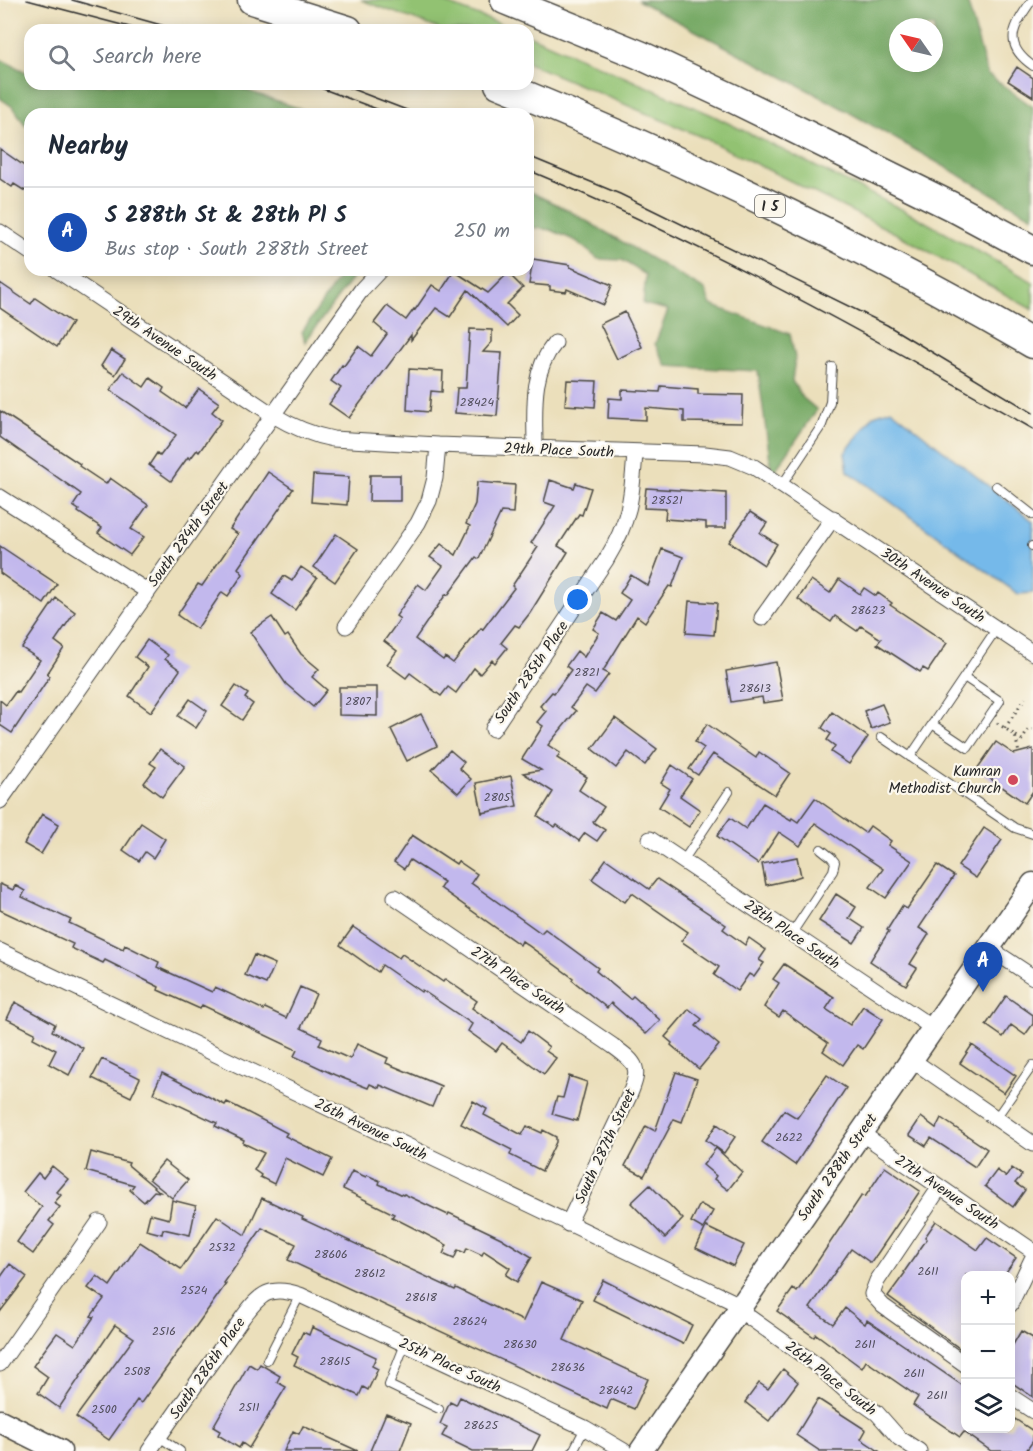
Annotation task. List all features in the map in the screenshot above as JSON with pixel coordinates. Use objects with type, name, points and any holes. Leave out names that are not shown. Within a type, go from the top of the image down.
[{"type":"highway","points":[[252,0],[329,24]]},
{"type":"highway","points":[[506,0],[640,55],[734,99],[953,207],[1033,250]]},
{"type":"highway","name":"I 5","points":[[513,90],[655,150],[809,224],[970,307],[1033,344]]},
{"type":"main road","name":"South 288th Street","points":[[641,1451],[1033,884]]},
{"type":"main road","points":[[4,1425],[60,1451]]},
{"type":"street","points":[[0,232],[24,248]]},
{"type":"street","name":"29th Avenue South","points":[[66,276],[273,415]]},
{"type":"street","name":"South 284th Street","points":[[0,801],[362,289],[374,276]]},
{"type":"street","points":[[535,448],[537,380],[544,358],[555,343]]},
{"type":"street","name":"29th Place South","points":[[273,415],[303,431],[333,439],[635,453],[705,454],[730,458],[754,467],[833,518]]},
{"type":"street","points":[[346,626],[418,523],[429,501],[435,478],[438,445]]},
{"type":"street","name":"South 285th Place","points":[[493,729],[620,536],[631,505],[635,453]]},
{"type":"street","points":[[0,497],[147,591]]},
{"type":"street","points":[[762,618],[833,518]]},
{"type":"street","name":"30th Avenue South","points":[[833,518],[1033,651]]},
{"type":"street","points":[[0,773],[13,782]]},
{"type":"street","name":"28th Place South","points":[[650,839],[933,1028]]},
{"type":"street","name":"27th Place South","points":[[395,897],[614,1046],[636,1067]]},
{"type":"street","points":[[989,948],[1033,977]]},
{"type":"street","name":"26th Avenue South","points":[[0,951],[740,1308]]},
{"type":"street","points":[[912,1060],[1033,1144]]},
{"type":"street","name":"South 287th Street","points":[[568,1224],[629,1096],[637,1077],[636,1067]]},
{"type":"street","name":"27th Avenue South","points":[[861,1133],[1033,1251]]},
{"type":"street","points":[[940,1187],[877,1281],[872,1294],[875,1300],[961,1361]]},
{"type":"street","points":[[0,1364],[99,1222]]},
{"type":"street","points":[[1015,1296],[1033,1257]]},
{"type":"street","name":"25th Place South","points":[[271,1291],[281,1290],[300,1295],[585,1428],[624,1451]]},
{"type":"street","name":"South 286th Place","points":[[149,1451],[243,1317],[260,1298],[271,1291]]},
{"type":"street","name":"26th Place South","points":[[740,1308],[822,1368],[847,1392],[877,1413],[899,1438],[920,1451]]},
{"type":"street","points":[[1015,1399],[1033,1411]]},
{"type":"lane","points":[[1032,0],[1017,21],[1014,34],[1016,51],[1021,58],[1033,66]]},
{"type":"lane","points":[[782,485],[822,425],[830,402],[832,367]]},
{"type":"lane","points":[[996,486],[1033,515]]},
{"type":"lane","points":[[910,757],[997,628]]},
{"type":"lane","points":[[932,723],[968,748],[1000,701],[964,677]]},
{"type":"lane","points":[[881,737],[1016,828],[1033,834]]},
{"type":"lane","points":[[683,861],[729,792]]},
{"type":"lane","points":[[792,933],[833,871],[835,862],[821,849]]},
{"type":"lane","points":[[996,1118],[1033,1065]]},
{"type":"lane","points":[[267,1360],[300,1295]]},
{"type":"lane","points":[[405,1344],[389,1384],[439,1409]]},
{"type":"lane","points":[[573,1451],[585,1428]]},
{"type":"lane","points":[[159,1437],[180,1451]]},
{"type":"path","points":[[1005,728],[1025,698]]},
{"type":"path","points":[[988,717],[1022,740],[1029,729],[1033,729]]},
{"type":"path","points":[[1015,735],[1019,753]]},
{"type":"green space","points":[[361,0],[437,0],[500,24],[426,24]]},
{"type":"green space","points":[[637,0],[967,0],[987,74],[1033,107],[1033,217],[838,106]]},
{"type":"green space","points":[[534,38],[712,115],[913,215],[1033,282],[1033,310],[901,236],[704,138],[534,66]]},
{"type":"green space","points":[[0,59],[24,71],[24,90],[245,90],[298,108],[24,108],[24,123],[14,108],[0,98]]},
{"type":"green space","points":[[534,194],[566,209],[705,290],[711,305],[790,334],[795,358],[792,381],[802,397],[817,410],[772,475],[758,371],[666,366],[655,344],[668,310],[643,304],[646,275],[622,260],[598,259],[576,241],[551,230],[534,228]]},
{"type":"green space","points":[[340,276],[354,276],[305,342],[302,332]]},
{"type":"water","points":[[891,409],[1033,521],[1033,593],[1018,594],[848,471],[845,453],[874,415]]},
{"type":"building","points":[[1017,67],[1033,78],[1033,97],[1008,81]]},
{"type":"building","points":[[0,149],[24,166],[24,190],[14,184],[12,187],[0,179]]},
{"type":"building","points":[[534,259],[570,265],[570,267],[612,285],[604,305],[567,289],[566,292],[550,290],[550,286],[529,284],[530,276],[534,276]]},
{"type":"building","points":[[451,276],[462,276],[488,293],[505,276],[511,276],[523,288],[507,304],[518,315],[507,327],[468,290],[450,317],[436,308],[411,340],[411,335],[349,418],[329,404],[341,388],[331,381],[342,365],[344,366],[358,346],[371,356],[387,334],[374,323],[387,306],[406,320],[432,285],[441,291]]},
{"type":"building","points":[[0,283],[31,304],[35,298],[72,323],[57,347],[0,308]]},
{"type":"building","points":[[625,312],[642,347],[617,359],[600,324]]},
{"type":"building","points":[[470,329],[492,330],[492,342],[483,352],[502,353],[497,416],[455,413],[457,388],[466,388]]},
{"type":"building","points":[[111,350],[125,359],[115,375],[101,366]]},
{"type":"building","points":[[409,369],[443,371],[442,392],[431,391],[429,412],[407,410]]},
{"type":"building","points":[[123,372],[144,387],[150,378],[164,388],[162,392],[185,408],[199,389],[219,403],[212,412],[222,420],[199,452],[197,450],[190,459],[188,457],[171,481],[149,465],[157,453],[160,456],[176,435],[110,390]]},
{"type":"building","points":[[567,380],[597,381],[595,407],[565,405]]},
{"type":"building","points":[[661,386],[698,389],[698,394],[743,395],[742,423],[684,422],[684,411],[646,408],[646,420],[608,418],[609,398],[622,399],[622,390],[660,392]]},
{"type":"building","points":[[0,411],[106,484],[110,478],[148,505],[131,529],[144,537],[130,555],[98,533],[102,528],[73,506],[81,494],[0,437]]},
{"type":"building","points":[[268,472],[293,489],[238,568],[243,574],[228,596],[222,592],[197,629],[177,615],[198,584],[202,586],[238,534],[230,529]]},
{"type":"building","points":[[313,475],[349,477],[347,505],[311,502]]},
{"type":"building","points":[[370,475],[400,475],[400,501],[369,501]]},
{"type":"building","points":[[550,480],[574,488],[576,483],[591,488],[582,515],[579,514],[558,546],[568,552],[530,613],[519,627],[515,625],[501,643],[507,648],[495,663],[492,660],[480,674],[474,668],[456,693],[448,687],[441,696],[410,673],[406,678],[387,664],[397,651],[384,641],[400,619],[396,616],[418,584],[426,590],[443,566],[430,557],[441,544],[456,555],[470,526],[466,524],[475,504],[477,482],[515,485],[513,513],[501,512],[479,559],[476,557],[448,595],[446,594],[415,639],[443,660],[445,657],[453,663],[481,628],[483,629],[514,588],[512,586],[538,547],[531,543],[555,506],[544,502]]},
{"type":"building","points":[[646,488],[726,493],[726,528],[706,528],[706,522],[665,519],[666,509],[644,508]]},
{"type":"building","points":[[750,512],[767,523],[760,533],[777,544],[764,565],[729,542]]},
{"type":"building","points":[[336,534],[358,549],[335,582],[314,567]]},
{"type":"building","points":[[0,546],[57,584],[44,604],[0,573]]},
{"type":"building","points":[[662,549],[683,557],[672,587],[669,586],[645,622],[637,616],[603,671],[609,674],[595,693],[586,687],[571,707],[576,711],[548,745],[560,753],[557,758],[587,777],[579,790],[604,807],[593,822],[605,830],[597,841],[585,833],[579,841],[557,825],[555,827],[538,816],[553,792],[523,773],[541,770],[522,759],[543,726],[537,722],[546,711],[540,706],[552,692],[554,693],[571,670],[566,666],[577,651],[584,657],[599,633],[593,629],[603,613],[616,621],[630,600],[620,593],[631,575],[648,586]]},
{"type":"building","points":[[301,567],[317,578],[295,610],[272,594],[284,576],[292,581]]},
{"type":"building","points":[[839,579],[860,594],[864,588],[876,596],[878,593],[892,603],[890,605],[947,643],[928,671],[923,668],[920,672],[877,644],[881,639],[861,626],[857,631],[835,616],[831,622],[798,599],[811,580],[830,593]]},
{"type":"building","points":[[56,598],[75,612],[55,641],[64,648],[47,674],[50,676],[12,733],[0,725],[0,700],[6,705],[40,660],[22,648]]},
{"type":"building","points":[[689,601],[717,603],[714,635],[686,633]]},
{"type":"building","points":[[272,617],[285,637],[288,635],[301,654],[319,669],[312,677],[327,690],[313,707],[286,684],[250,632]]},
{"type":"building","points":[[147,640],[168,655],[165,659],[180,670],[151,712],[129,696],[148,667],[135,657]]},
{"type":"building","points":[[776,662],[783,700],[763,703],[762,697],[731,702],[726,671]]},
{"type":"building","points":[[236,686],[248,694],[245,698],[253,704],[242,720],[222,706]]},
{"type":"building","points":[[339,687],[377,687],[377,716],[339,715]]},
{"type":"building","points":[[190,699],[207,711],[196,728],[178,716]]},
{"type":"building","points":[[882,704],[890,722],[871,729],[864,711]]},
{"type":"building","points":[[832,712],[868,737],[849,764],[831,752],[835,746],[827,740],[831,734],[822,728]]},
{"type":"building","points":[[421,714],[437,746],[407,761],[391,729]]},
{"type":"building","points":[[615,718],[657,749],[645,765],[628,752],[616,768],[592,749]]},
{"type":"building","points":[[707,724],[756,758],[759,752],[790,773],[775,795],[713,754],[698,775],[689,769],[704,748],[695,742]]},
{"type":"building","name":"Kumran Methodist Church","points":[[996,742],[1014,754],[1033,749],[1033,791],[1025,803],[977,769]]},
{"type":"building","points":[[160,749],[185,766],[162,797],[144,783],[156,767],[150,763]]},
{"type":"building","points":[[450,750],[464,762],[459,768],[471,779],[458,793],[432,770]]},
{"type":"building","points":[[672,765],[692,779],[680,796],[700,810],[689,827],[659,807],[670,789],[661,783]]},
{"type":"building","points":[[511,776],[517,806],[482,813],[476,783]]},
{"type":"building","points":[[815,798],[865,833],[870,826],[891,841],[888,845],[912,861],[886,898],[870,887],[883,869],[815,823],[800,846],[779,832],[758,864],[717,836],[730,818],[746,829],[763,803],[798,822]]},
{"type":"building","points":[[42,814],[59,824],[41,854],[24,844]]},
{"type":"building","points":[[141,823],[165,839],[153,858],[145,852],[139,861],[123,850]]},
{"type":"building","points":[[984,828],[1002,840],[976,878],[958,866]]},
{"type":"building","points":[[412,835],[456,864],[458,861],[477,874],[471,883],[541,933],[545,929],[598,968],[596,971],[630,999],[633,996],[660,1020],[646,1034],[611,1003],[607,1008],[572,980],[573,978],[522,941],[520,945],[440,888],[444,882],[410,860],[404,869],[394,862]]},
{"type":"building","points":[[797,857],[801,876],[766,885],[762,864]]},
{"type":"building","points":[[606,859],[649,889],[657,879],[726,925],[723,929],[745,945],[749,938],[766,950],[759,960],[764,963],[754,977],[749,974],[737,991],[714,975],[719,967],[681,941],[688,932],[632,893],[625,902],[592,879]]},
{"type":"building","points":[[937,865],[954,876],[919,928],[929,934],[910,964],[917,968],[906,985],[870,961],[902,906],[907,909]]},
{"type":"building","points":[[0,884],[13,890],[15,885],[25,891],[22,897],[71,920],[69,923],[123,949],[125,945],[159,962],[157,967],[212,992],[215,987],[286,1018],[300,987],[316,994],[301,1028],[322,1038],[319,1045],[350,1059],[357,1044],[388,1058],[386,1063],[441,1086],[432,1107],[380,1085],[379,1088],[370,1084],[368,1088],[335,1075],[294,1056],[297,1050],[202,1005],[200,1009],[158,990],[159,987],[105,960],[103,963],[71,948],[73,944],[0,910]]},
{"type":"building","points":[[836,894],[856,907],[849,918],[864,928],[854,943],[819,921]]},
{"type":"building","points":[[353,927],[399,958],[402,954],[443,982],[445,979],[477,1001],[472,1008],[521,1042],[528,1031],[549,1047],[546,1051],[556,1058],[544,1074],[502,1043],[496,1051],[468,1031],[472,1024],[422,990],[421,992],[382,965],[378,972],[340,945]]},
{"type":"building","points":[[254,955],[275,964],[266,984],[245,975]]},
{"type":"building","points":[[784,964],[834,997],[826,1009],[850,1025],[863,1006],[883,1019],[863,1049],[857,1045],[843,1065],[823,1051],[828,1043],[783,1011],[779,1017],[764,1007],[779,983],[773,979]]},
{"type":"building","points":[[1006,996],[1033,1015],[1033,1024],[1025,1035],[1011,1025],[1003,1037],[986,1025]]},
{"type":"building","points":[[15,1002],[55,1024],[52,1031],[83,1048],[69,1075],[49,1064],[56,1050],[33,1038],[35,1033],[7,1019]]},
{"type":"building","points":[[689,1009],[702,1019],[696,1026],[719,1045],[699,1069],[665,1037]]},
{"type":"building","points":[[972,1045],[1016,1076],[1004,1093],[960,1063]]},
{"type":"building","points":[[102,1059],[140,1078],[131,1097],[92,1078]]},
{"type":"building","points":[[676,1072],[697,1079],[682,1122],[674,1119],[644,1176],[625,1166],[646,1126],[655,1131]]},
{"type":"building","points":[[162,1073],[225,1105],[227,1102],[239,1108],[287,1133],[285,1136],[332,1159],[323,1177],[285,1158],[274,1184],[260,1177],[261,1175],[254,1170],[264,1153],[215,1126],[217,1123],[153,1093]]},
{"type":"building","points":[[827,1075],[846,1088],[795,1165],[762,1142],[784,1110],[797,1118]]},
{"type":"building","points":[[569,1076],[587,1082],[577,1121],[552,1114],[557,1097],[563,1098]]},
{"type":"building","points":[[473,1101],[487,1109],[484,1115],[522,1135],[527,1126],[542,1133],[543,1130],[556,1137],[556,1142],[542,1171],[510,1155],[512,1150],[461,1124]]},
{"type":"building","points":[[921,1117],[936,1128],[941,1118],[987,1149],[975,1167],[931,1138],[926,1146],[909,1135]]},
{"type":"building","points":[[717,1124],[735,1137],[724,1153],[706,1140]]},
{"type":"building","points":[[716,1148],[742,1172],[728,1190],[714,1179],[716,1176],[703,1165]]},
{"type":"building","points":[[91,1152],[129,1163],[128,1165],[160,1192],[154,1191],[144,1202],[130,1190],[134,1185],[86,1171]]},
{"type":"building","points":[[164,1161],[188,1180],[172,1198],[149,1179]]},
{"type":"building","points":[[52,1166],[68,1179],[57,1192],[61,1195],[54,1203],[60,1207],[49,1221],[54,1225],[33,1254],[17,1242],[42,1207],[23,1192],[38,1173],[43,1178]]},
{"type":"building","points":[[885,1167],[920,1191],[871,1263],[851,1249],[810,1308],[833,1324],[845,1308],[865,1324],[867,1320],[961,1385],[961,1433],[963,1433],[960,1437],[913,1405],[918,1397],[866,1361],[862,1368],[816,1334],[814,1337],[777,1311],[793,1289],[797,1292],[862,1195],[865,1197]]},
{"type":"building","points":[[1012,1168],[1022,1175],[1015,1183],[1025,1190],[1013,1207],[985,1186],[997,1170],[1006,1177]]},
{"type":"building","points":[[352,1171],[366,1177],[367,1175],[380,1181],[379,1184],[448,1215],[449,1213],[501,1238],[532,1257],[517,1282],[506,1275],[510,1268],[484,1251],[482,1255],[467,1248],[465,1253],[458,1250],[454,1259],[443,1254],[447,1245],[392,1217],[394,1214],[343,1189]]},
{"type":"building","points":[[650,1185],[683,1219],[665,1238],[631,1203]]},
{"type":"building","points":[[262,1198],[303,1217],[302,1219],[455,1290],[456,1288],[523,1321],[541,1282],[582,1300],[564,1340],[648,1379],[634,1409],[611,1399],[607,1409],[288,1260],[296,1244],[262,1228],[170,1363],[141,1403],[137,1400],[109,1440],[76,1417],[134,1338],[115,1325],[59,1408],[38,1393],[48,1377],[33,1366],[57,1333],[75,1345],[94,1317],[91,1316],[104,1299],[88,1288],[97,1276],[110,1286],[140,1242],[181,1269],[217,1216],[245,1235]]},
{"type":"building","points":[[172,1200],[196,1206],[190,1235],[163,1229],[162,1234],[146,1230],[150,1214],[169,1219]]},
{"type":"building","points":[[700,1204],[713,1211],[703,1229],[691,1222]]},
{"type":"building","points":[[936,1221],[978,1250],[987,1238],[1016,1258],[1007,1271],[961,1271],[961,1349],[888,1296],[927,1239],[925,1237]]},
{"type":"building","points":[[706,1227],[744,1245],[733,1266],[696,1248]]},
{"type":"building","points":[[10,1264],[27,1277],[0,1312],[0,1278]]},
{"type":"building","points":[[603,1280],[692,1325],[683,1344],[593,1300]]},
{"type":"building","points":[[312,1327],[376,1357],[372,1366],[378,1369],[368,1390],[363,1387],[359,1396],[294,1365],[298,1357],[292,1354],[303,1332],[309,1335]]},
{"type":"building","points":[[1021,1331],[1033,1338],[1033,1397],[1015,1385],[1015,1341]]},
{"type":"building","points":[[249,1364],[257,1369],[260,1364],[280,1376],[277,1382],[286,1387],[249,1448],[242,1443],[239,1448],[218,1435],[220,1431],[213,1427]]},
{"type":"building","points":[[783,1369],[798,1382],[769,1421],[745,1402],[759,1383],[768,1389]]},
{"type":"building","points":[[460,1397],[540,1435],[532,1451],[473,1451],[442,1436],[447,1427],[440,1424],[450,1402],[456,1405]]},
{"type":"building","points":[[818,1399],[866,1430],[861,1439],[879,1451],[820,1451],[796,1435]]},
{"type":"building","points":[[386,1413],[411,1423],[400,1451],[370,1451]]},
{"type":"building","points":[[1015,1419],[1033,1431],[1033,1441],[1026,1451],[991,1451],[965,1433],[1015,1433]]},
{"type":"building","points":[[303,1426],[358,1451],[284,1451],[293,1431],[299,1434]]},
{"type":"tram line","points":[[27,0],[118,24]]},
{"type":"tram line","points":[[72,0],[158,24]]},
{"type":"tram line","points":[[326,90],[374,108]]},
{"type":"tram line","points":[[355,90],[401,108]]},
{"type":"tram line","points":[[534,158],[620,194],[887,325],[1033,413]]},
{"type":"tram line","points":[[534,173],[721,259],[910,359],[1033,429]]},
{"type":"place","name":"Kumran Methodist Church","points":[[1013,780]]},
{"type":"place","name":"S 288th St & 28th Pl S","points":[[983,992]]}]
